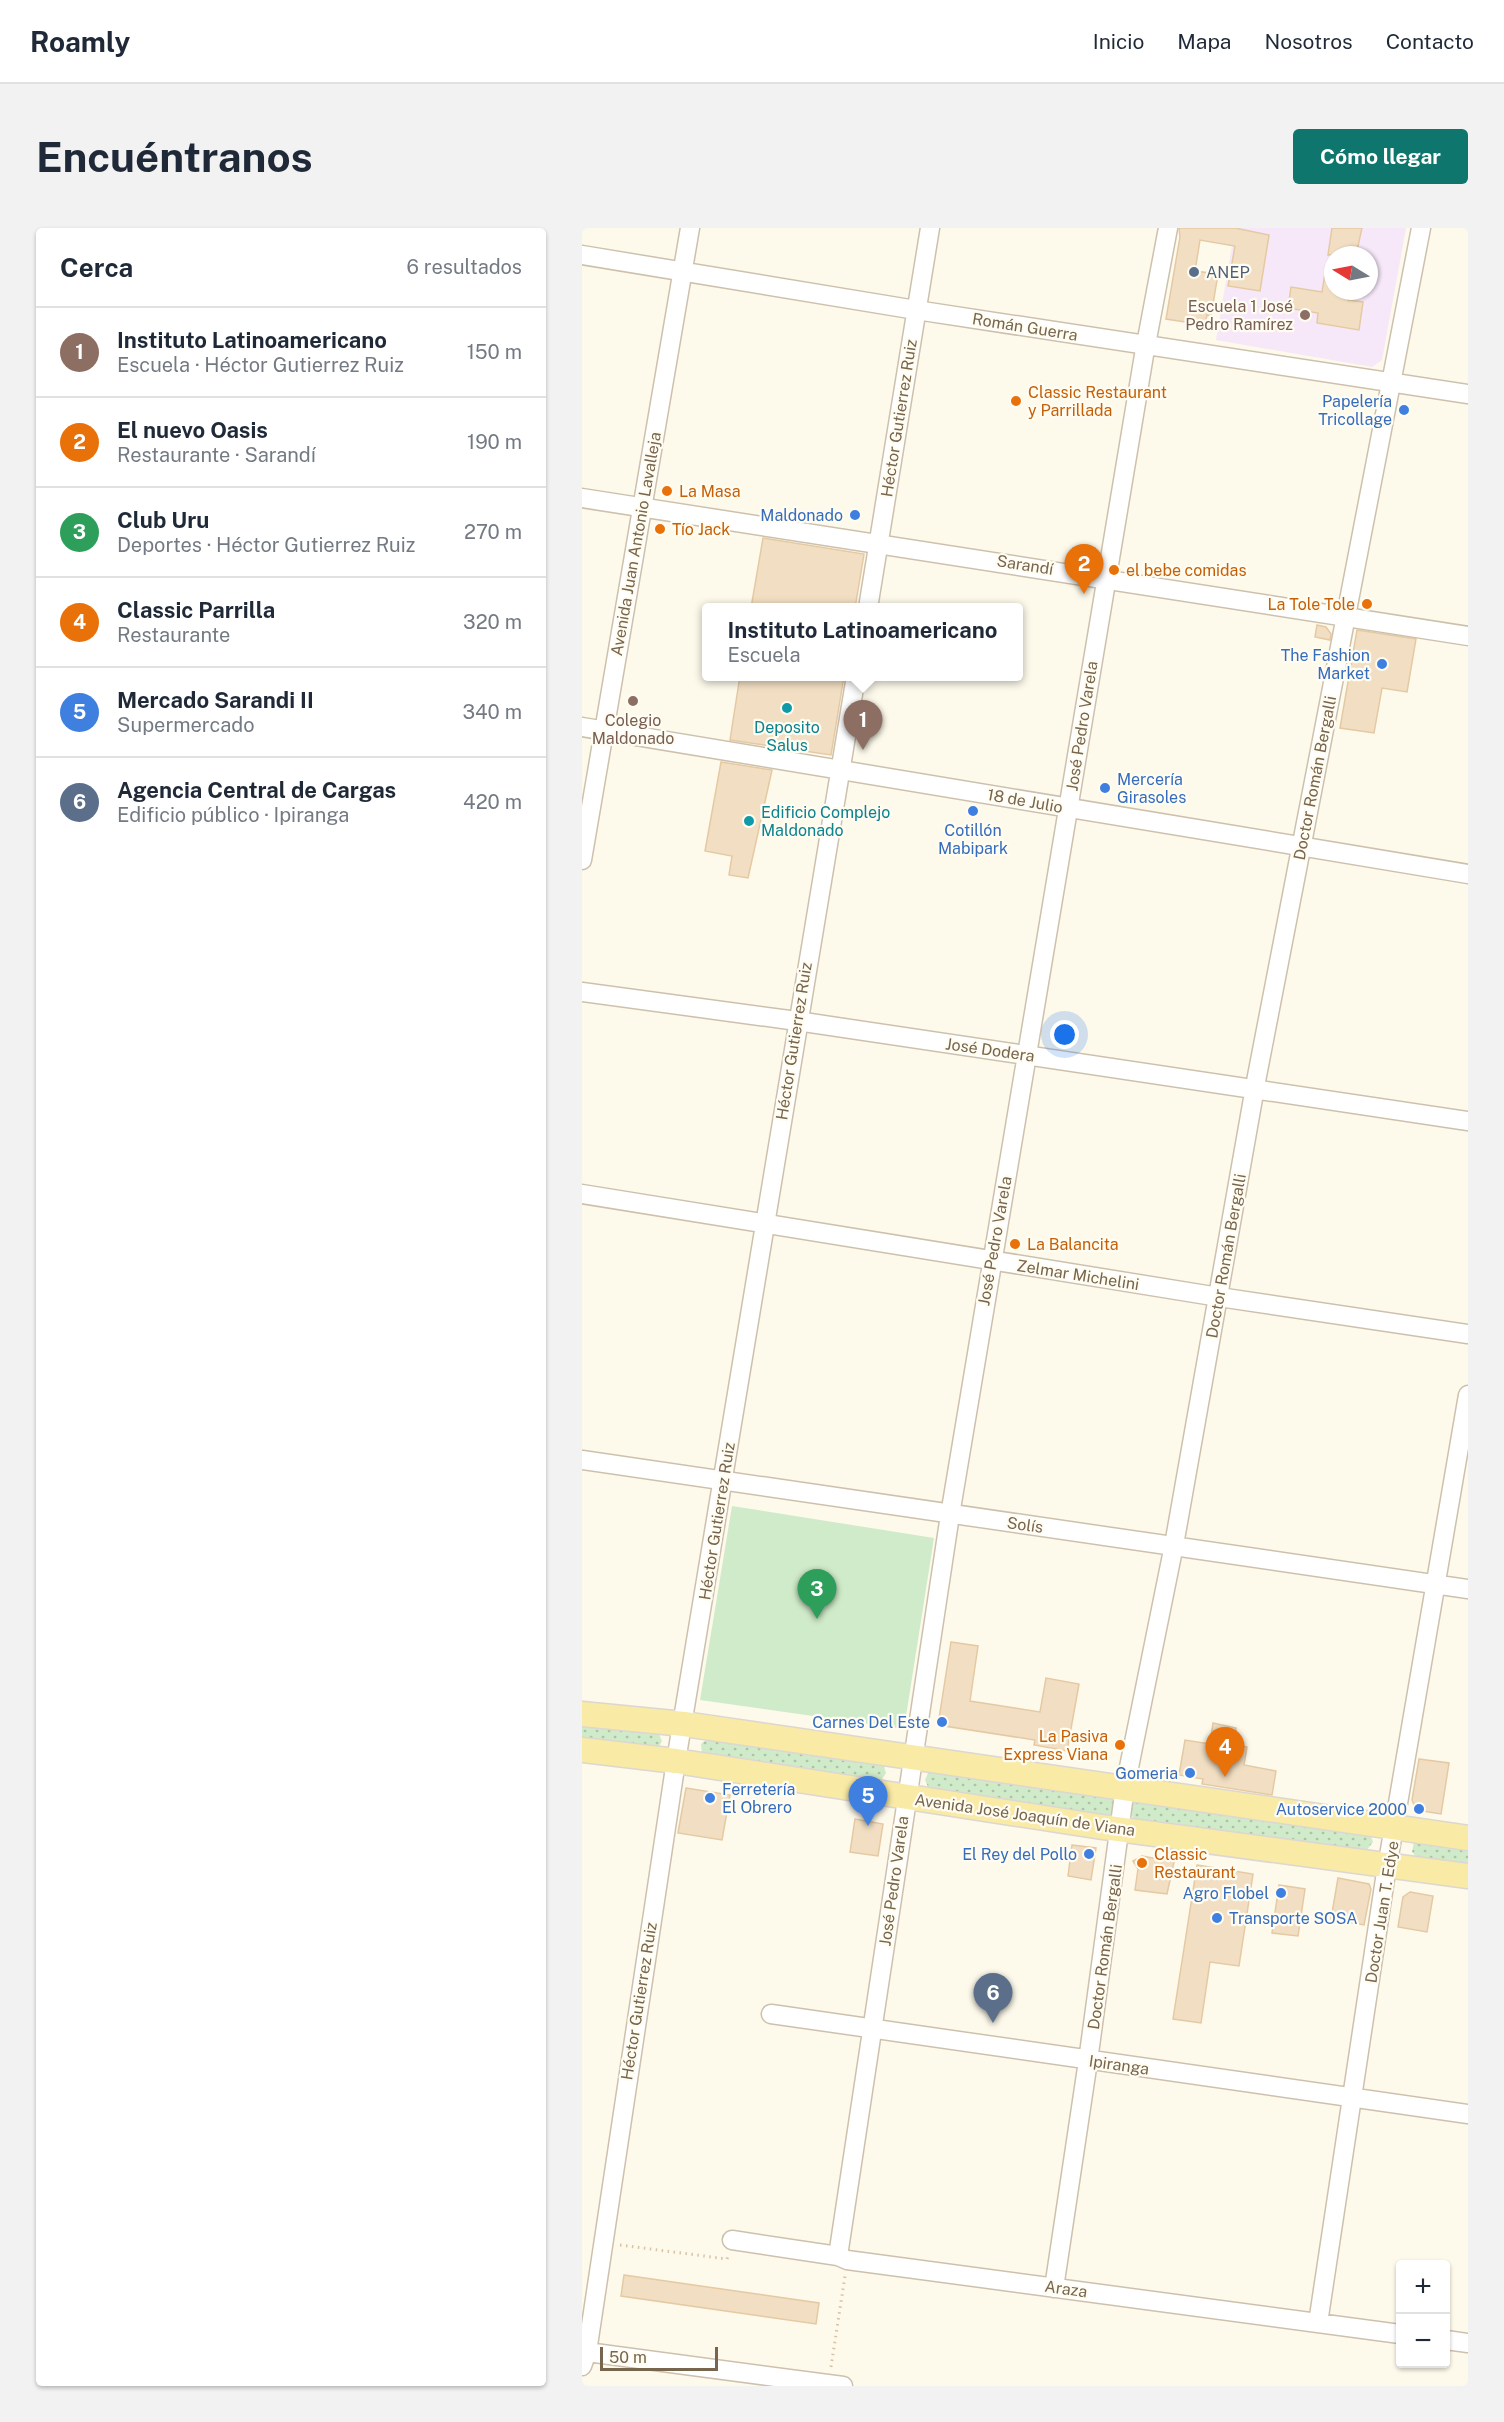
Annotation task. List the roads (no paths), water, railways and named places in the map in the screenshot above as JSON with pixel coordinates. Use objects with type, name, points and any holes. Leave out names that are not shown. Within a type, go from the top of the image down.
[{"type":"main road","points":[[582,1714],[684,1724],[1468,1838]]},
{"type":"main road","name":"Avenida José Joaquín de Viana","points":[[582,1750],[676,1761],[1121,1830],[1468,1876]]},
{"type":"street","name":"Avenida Juan Antonio Lavalleja","points":[[582,861],[690,228]]},
{"type":"street","name":"Héctor Gutierrez Ruiz","points":[[869,603],[930,228]]},
{"type":"street","name":"José Pedro Varela","points":[[843,2258],[872,2030],[950,1515],[1146,345],[1168,228]]},
{"type":"street","name":"Doctor Román Bergalli","points":[[1054,2288],[1121,1830],[1125,1787],[1174,1545],[1255,1088],[1421,228]]},
{"type":"street","name":"Román Guerra","points":[[582,255],[915,310],[1468,394]]},
{"type":"street","name":"Sarandí","points":[[582,498],[1468,636]]},
{"type":"street","name":"Héctor Gutierrez Ruiz","points":[[584,2359],[676,1761],[684,1724],[797,1021],[855,681]]},
{"type":"street","name":"18 de Julio","points":[[582,727],[1468,874]]},
{"type":"street","name":"José Dodera","points":[[582,992],[797,1021],[1468,1121]]},
{"type":"street","name":"Zelmar Michelini","points":[[582,1194],[991,1261],[1468,1334]]},
{"type":"street","name":"Doctor Juan T. Edye","points":[[1318,2323],[1388,1864],[1438,1584],[1468,1395]]},
{"type":"street","name":"Solís","points":[[582,1460],[1468,1589]]},
{"type":"street","name":"Ipiranga","points":[[771,2014],[1468,2114]]},
{"type":"street","name":"Araza","points":[[732,2240],[1054,2288],[1396,2333]]},
{"type":"street","points":[[1450,2341],[1468,2343]]},
{"type":"street","points":[[584,2359],[707,2368],[836,2385]]},
{"type":"street","points":[[707,2368],[729,2386]]},
{"type":"place","name":"ANEP","points":[[1194,272]]},
{"type":"place","name":"Escuela 1 José Pedro Ramírez","points":[[1305,315]]},
{"type":"place","name":"Classic Restaurant y Parrillada","points":[[1016,401]]},
{"type":"place","name":"Papelería Tricollage","points":[[1404,410]]},
{"type":"place","name":"La Masa","points":[[667,491]]},
{"type":"place","name":"Maldonado","points":[[855,515]]},
{"type":"place","name":"Tío Jack","points":[[660,529]]},
{"type":"place","name":"el bebe comidas","points":[[1114,570]]},
{"type":"place","name":"El nuevo Oasis","points":[[1084,594]]},
{"type":"place","name":"La Tole Tole","points":[[1367,604]]},
{"type":"place","name":"The Fashion Market","points":[[1382,664]]},
{"type":"place","name":"Colegio Maldonado","points":[[633,701]]},
{"type":"place","name":"Deposito Salus","points":[[787,708]]},
{"type":"place","name":"Instituto Latinoamericano","points":[[863,750]]},
{"type":"place","name":"Mercería Girasoles","points":[[1105,788]]},
{"type":"place","name":"Cotillón Mabipark","points":[[973,811]]},
{"type":"place","name":"Edificio Complejo Maldonado","points":[[749,821]]},
{"type":"place","name":"La Balancita","points":[[1015,1244]]},
{"type":"place","name":"Club Uru","points":[[817,1619]]},
{"type":"place","name":"Carnes Del Este","points":[[942,1722]]},
{"type":"place","name":"La Pasiva Express Viana","points":[[1120,1745]]},
{"type":"place","name":"Gomeria","points":[[1190,1773]]},
{"type":"place","name":"Classic Parrilla","points":[[1225,1777]]},
{"type":"place","name":"Ferretería El Obrero","points":[[710,1798]]},
{"type":"place","name":"Autoservice 2000","points":[[1419,1809]]},
{"type":"place","name":"Mercado Sarandi II","points":[[868,1826]]},
{"type":"place","name":"El Rey del Pollo","points":[[1089,1854]]},
{"type":"place","name":"Classic Restaurant","points":[[1142,1863]]},
{"type":"place","name":"Agro Flobel","points":[[1281,1893]]},
{"type":"place","name":"Transporte SOSA","points":[[1217,1918]]},
{"type":"place","name":"Agencia Central de Cargas","points":[[993,2023]]}]
